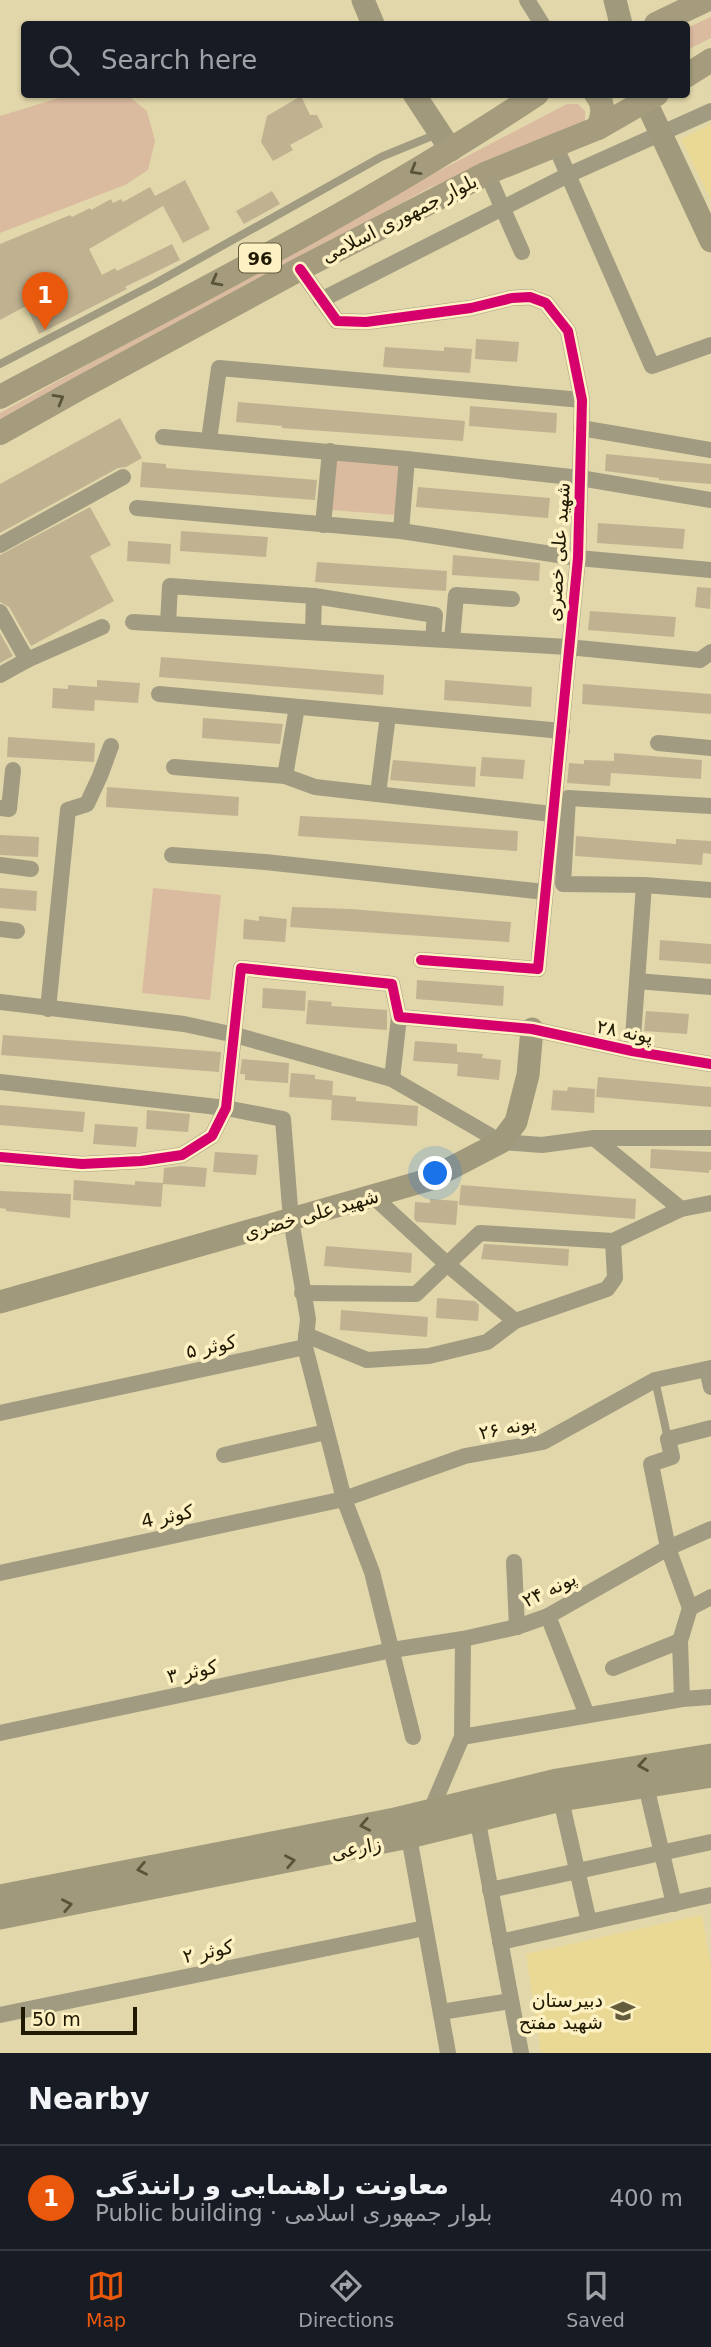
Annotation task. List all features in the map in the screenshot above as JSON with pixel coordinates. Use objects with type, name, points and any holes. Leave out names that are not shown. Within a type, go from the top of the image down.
[{"type":"main road","points":[[363,0],[372,21]]},
{"type":"main road","points":[[615,0],[620,21]]},
{"type":"main road","points":[[662,21],[706,0]]},
{"type":"main road","points":[[690,67],[711,60]]},
{"type":"main road","points":[[690,74],[711,60]]},
{"type":"main road","points":[[417,98],[446,141]]},
{"type":"main road","name":"بلوار جمهوری اسلامی","points":[[0,397],[271,252],[446,141],[515,109],[531,98]]},
{"type":"main road","points":[[515,109],[539,98]]},
{"type":"main road","points":[[598,128],[603,115],[599,98]]},
{"type":"main road","points":[[651,98],[661,134],[711,241]]},
{"type":"main road","name":"بلوار جمهوری اسلامی","points":[[0,433],[300,269],[487,173],[598,128],[651,98]]},
{"type":"main road","points":[[501,1142],[516,1122],[528,1075],[533,1029]]},
{"type":"main road","name":"شهید علی خضری","points":[[0,1302],[428,1180],[501,1142]]},
{"type":"main road","name":"زارعی","points":[[0,1918],[409,1837],[434,1821],[557,1780],[711,1755]]},
{"type":"main road","name":"زارعی","points":[[0,1896],[381,1822],[478,1822],[561,1800],[711,1776]]},
{"type":"street","points":[[527,0],[540,21]]},
{"type":"street","points":[[321,300],[568,175],[711,111]]},
{"type":"street","points":[[555,145],[652,366],[711,345]]},
{"type":"street","points":[[487,173],[522,252]]},
{"type":"street","name":"شهید علی خضری","points":[[300,269],[337,321],[366,322],[471,308],[530,296],[546,303],[568,331],[582,400],[578,558],[538,969],[421,960]]},
{"type":"street","points":[[209,440],[219,368],[582,400]]},
{"type":"street","points":[[581,428],[711,450]]},
{"type":"street","points":[[163,437],[407,458],[580,478],[711,500]]},
{"type":"street","points":[[323,525],[330,451]]},
{"type":"street","points":[[401,531],[407,458]]},
{"type":"street","points":[[0,545],[123,477]]},
{"type":"street","points":[[137,508],[401,531],[578,558],[711,569]]},
{"type":"street","points":[[168,624],[170,586],[314,596],[435,615],[433,639]]},
{"type":"street","points":[[452,640],[456,594],[512,599]]},
{"type":"street","points":[[313,632],[314,596]]},
{"type":"street","points":[[0,612],[27,660]]},
{"type":"street","points":[[133,622],[568,647],[700,660],[711,652]]},
{"type":"street","points":[[0,675],[102,627]]},
{"type":"street","points":[[159,694],[562,731]]},
{"type":"street","points":[[285,776],[297,707]]},
{"type":"street","points":[[379,794],[388,715]]},
{"type":"street","points":[[658,743],[711,748]]},
{"type":"street","points":[[48,1009],[68,810],[87,804],[111,746]]},
{"type":"street","points":[[174,767],[285,776],[315,787],[552,814]]},
{"type":"street","points":[[0,808],[9,809],[13,770]]},
{"type":"street","points":[[711,806],[568,798],[563,884],[644,885],[711,890]]},
{"type":"street","points":[[172,855],[265,862],[545,892]]},
{"type":"street","points":[[0,865],[32,869]]},
{"type":"street","points":[[632,1051],[644,885]]},
{"type":"street","points":[[0,1157],[82,1164],[141,1161],[182,1155],[212,1136],[226,1108],[241,968],[392,984],[398,1017],[392,1079]]},
{"type":"street","points":[[637,981],[711,987]]},
{"type":"street","points":[[0,1002],[184,1024],[235,1035],[392,1079],[501,1142],[542,1145],[594,1139],[711,1138]]},
{"type":"street","name":"پونه ۲۸","points":[[398,1017],[533,1029],[632,1051],[711,1064]]},
{"type":"street","points":[[0,1082],[226,1108],[283,1119],[291,1220],[308,1319],[305,1341],[344,1499],[372,1572],[413,1737]]},
{"type":"street","points":[[594,1139],[681,1209]]},
{"type":"street","points":[[374,1197],[448,1265],[515,1321]]},
{"type":"street","points":[[303,1293],[416,1294],[480,1233],[614,1241],[681,1209],[711,1203]]},
{"type":"street","points":[[305,1341],[367,1360],[429,1356],[487,1342],[515,1321],[607,1289],[615,1278],[614,1241]]},
{"type":"street","name":"کوثر ۵","points":[[0,1413],[305,1341]]},
{"type":"street","points":[[709,1369],[711,1387]]},
{"type":"street","name":"پونه ۲۶","points":[[344,1499],[465,1456],[543,1442],[655,1380],[709,1369]]},
{"type":"street","points":[[682,1699],[680,1641],[690,1608],[668,1548],[651,1464],[672,1457],[668,1439],[711,1428]]},
{"type":"street","points":[[224,1455],[326,1432]]},
{"type":"street","name":"کوثر 4","points":[[0,1573],[344,1499]]},
{"type":"street","name":"پونه ۲۴","points":[[392,1650],[463,1639],[517,1627],[548,1616],[668,1548],[711,1529]]},
{"type":"street","points":[[514,1562],[517,1627]]},
{"type":"street","points":[[690,1608],[711,1597]]},
{"type":"street","points":[[548,1616],[587,1715]]},
{"type":"street","points":[[434,1821],[462,1737],[463,1639]]},
{"type":"street","points":[[612,1668],[680,1641]]},
{"type":"street","name":"کوثر ۳","points":[[0,1733],[392,1650]]},
{"type":"street","points":[[462,1737],[682,1699],[711,1697]]},
{"type":"street","points":[[646,1786],[674,1904]]},
{"type":"street","points":[[561,1800],[589,1922]]},
{"type":"street","points":[[478,1822],[521,2053]]},
{"type":"street","points":[[409,1837],[448,2053]]},
{"type":"street","points":[[491,1890],[711,1842]]},
{"type":"street","points":[[500,1942],[711,1895]]},
{"type":"street","name":"کوثر ۲","points":[[0,2015],[425,1928]]},
{"type":"street","points":[[440,2012],[511,2001]]},
{"type":"lane","points":[[0,364],[154,284],[381,158],[446,141]]},
{"type":"lane","points":[[655,1380],[668,1439]]},
{"type":"shaded area","points":[[711,17],[711,38],[690,48],[690,27]]},
{"type":"shaded area","points":[[59,98],[131,98],[147,111],[155,141],[148,170],[125,185],[0,233],[0,116]]},
{"type":"shaded area","points":[[567,104],[578,104],[585,111],[585,122],[429,188],[0,422],[0,413],[425,178]]},
{"type":"shaded area","points":[[711,124],[711,200],[681,139]]},
{"type":"shaded area","points":[[335,460],[400,465],[396,515],[331,510]]},
{"type":"shaded area","points":[[153,888],[221,895],[210,1000],[142,993]]},
{"type":"shaded area","name":"دبیرستان شهید مفتح","points":[[702,1915],[711,1968],[711,2053],[541,2053],[526,1954]]},
{"type":"building","points":[[302,98],[310,115],[317,115],[323,127],[290,145],[293,150],[273,161],[261,142],[267,116]]},
{"type":"building","points":[[185,180],[210,229],[183,243],[163,206],[89,249],[102,275],[115,268],[117,271],[172,244],[180,260],[39,334],[26,306],[0,320],[0,244],[70,215],[72,217],[90,208],[91,210],[111,199],[113,203],[121,199],[123,202],[150,187],[155,196]]},
{"type":"building","points":[[272,191],[280,204],[244,224],[236,211]]},
{"type":"building","points":[[476,339],[519,342],[517,362],[475,359]]},
{"type":"building","points":[[385,347],[444,351],[444,347],[472,349],[470,373],[383,367]]},
{"type":"building","points":[[238,402],[465,421],[463,441],[282,428],[236,422]]},
{"type":"building","points":[[470,406],[557,413],[556,433],[469,426]]},
{"type":"building","points":[[120,418],[142,458],[126,467],[118,468],[0,533],[0,484]]},
{"type":"building","points":[[606,454],[711,464],[711,484],[659,480],[605,471]]},
{"type":"building","points":[[142,462],[166,464],[166,468],[317,480],[315,500],[140,487]]},
{"type":"building","points":[[418,487],[550,498],[548,518],[416,507]]},
{"type":"building","points":[[90,507],[111,545],[90,556],[114,601],[31,646],[9,607],[0,602],[0,555]]},
{"type":"building","points":[[598,523],[685,529],[683,549],[597,543]]},
{"type":"building","points":[[181,531],[268,537],[266,557],[180,551]]},
{"type":"building","points":[[128,541],[171,544],[170,564],[127,561]]},
{"type":"building","points":[[453,555],[540,563],[539,581],[452,575]]},
{"type":"building","points":[[317,562],[447,571],[446,591],[315,582]]},
{"type":"building","points":[[697,587],[711,588],[710,609],[695,607]]},
{"type":"building","points":[[590,611],[676,617],[674,637],[588,630]]},
{"type":"building","points":[[0,633],[13,656],[0,663]]},
{"type":"building","points":[[161,657],[384,675],[383,695],[159,677]]},
{"type":"building","points":[[97,680],[140,683],[138,703],[95,700],[94,711],[52,708],[53,688],[68,689],[68,685],[97,687]]},
{"type":"building","points":[[445,680],[532,687],[531,707],[444,700]]},
{"type":"building","points":[[583,684],[711,694],[711,714],[582,704]]},
{"type":"building","points":[[203,718],[283,724],[280,744],[202,738]]},
{"type":"building","points":[[8,737],[95,743],[94,762],[7,757]]},
{"type":"building","points":[[614,753],[702,760],[701,779],[611,773],[610,786],[567,783],[569,763],[584,764],[584,760],[614,761]]},
{"type":"building","points":[[482,757],[525,760],[523,779],[480,776]]},
{"type":"building","points":[[393,760],[476,767],[475,787],[390,780]]},
{"type":"building","points":[[107,787],[239,797],[238,816],[106,807]]},
{"type":"building","points":[[300,816],[518,831],[517,851],[298,836]]},
{"type":"building","points":[[0,835],[39,837],[38,857],[0,855]]},
{"type":"building","points":[[576,836],[676,844],[676,839],[711,841],[711,854],[703,853],[702,865],[575,856]]},
{"type":"building","points":[[0,888],[37,891],[36,911],[0,908]]},
{"type":"building","points":[[292,907],[511,922],[509,942],[290,927]]},
{"type":"building","points":[[259,916],[287,919],[285,942],[243,939],[244,919],[259,921]]},
{"type":"building","points":[[660,940],[711,944],[711,964],[659,960]]},
{"type":"building","points":[[417,980],[504,986],[503,1006],[416,999]]},
{"type":"building","points":[[263,988],[306,991],[305,1011],[262,1008]]},
{"type":"building","points":[[308,1000],[332,1002],[331,1006],[387,1010],[387,1030],[306,1024]]},
{"type":"building","points":[[646,1011],[689,1014],[687,1034],[644,1031]]},
{"type":"building","points":[[3,1035],[221,1052],[219,1072],[1,1055]]},
{"type":"building","points":[[415,1041],[457,1044],[457,1052],[483,1054],[482,1058],[501,1060],[499,1080],[457,1076],[458,1064],[413,1061]]},
{"type":"building","points":[[242,1059],[289,1063],[288,1083],[245,1080],[245,1074],[240,1074]]},
{"type":"building","points":[[291,1073],[315,1075],[315,1079],[333,1081],[332,1100],[289,1097]]},
{"type":"building","points":[[598,1077],[711,1087],[711,1107],[596,1097]]},
{"type":"building","points":[[568,1087],[595,1089],[594,1113],[551,1110],[553,1090],[567,1091]]},
{"type":"building","points":[[332,1095],[356,1097],[356,1101],[418,1106],[417,1126],[331,1120]]},
{"type":"building","points":[[0,1105],[85,1112],[83,1132],[0,1125]]},
{"type":"building","points":[[147,1110],[190,1114],[188,1132],[146,1129]]},
{"type":"building","points":[[95,1124],[138,1127],[136,1147],[93,1144]]},
{"type":"building","points":[[651,1149],[711,1152],[711,1170],[709,1173],[650,1168]]},
{"type":"building","points":[[215,1152],[258,1155],[256,1175],[213,1172]]},
{"type":"building","points":[[164,1168],[207,1168],[205,1187],[163,1184],[161,1207],[73,1200],[74,1180],[135,1185],[135,1181],[163,1183]]},
{"type":"building","points":[[461,1185],[636,1199],[635,1219],[459,1205]]},
{"type":"building","points":[[0,1191],[71,1194],[70,1218],[6,1211],[0,1208]]},
{"type":"building","points":[[430,1199],[458,1201],[456,1225],[417,1222],[414,1219],[415,1202],[430,1203]]},
{"type":"building","points":[[484,1244],[569,1249],[568,1266],[481,1259]]},
{"type":"building","points":[[326,1246],[412,1253],[411,1273],[324,1266]]},
{"type":"building","points":[[437,1298],[475,1301],[479,1305],[478,1321],[436,1318]]},
{"type":"building","points":[[341,1310],[428,1317],[427,1337],[340,1330]]},
{"type":"cycle path","points":[[300,269],[337,321],[366,322],[471,308],[512,298],[530,297],[546,303],[568,331],[582,400],[578,558],[538,969],[421,960]]},
{"type":"cycle path","points":[[0,1157],[82,1164],[141,1161],[182,1155],[212,1136],[226,1108],[241,968],[392,984],[399,1017],[532,1029],[632,1051],[711,1064]]},
{"type":"place","name":"معاونت راهنمایی و رانندگی","points":[[45,330]]},
{"type":"place","name":"دبیرستان شهید مفتح","points":[[623,2011]]}]
